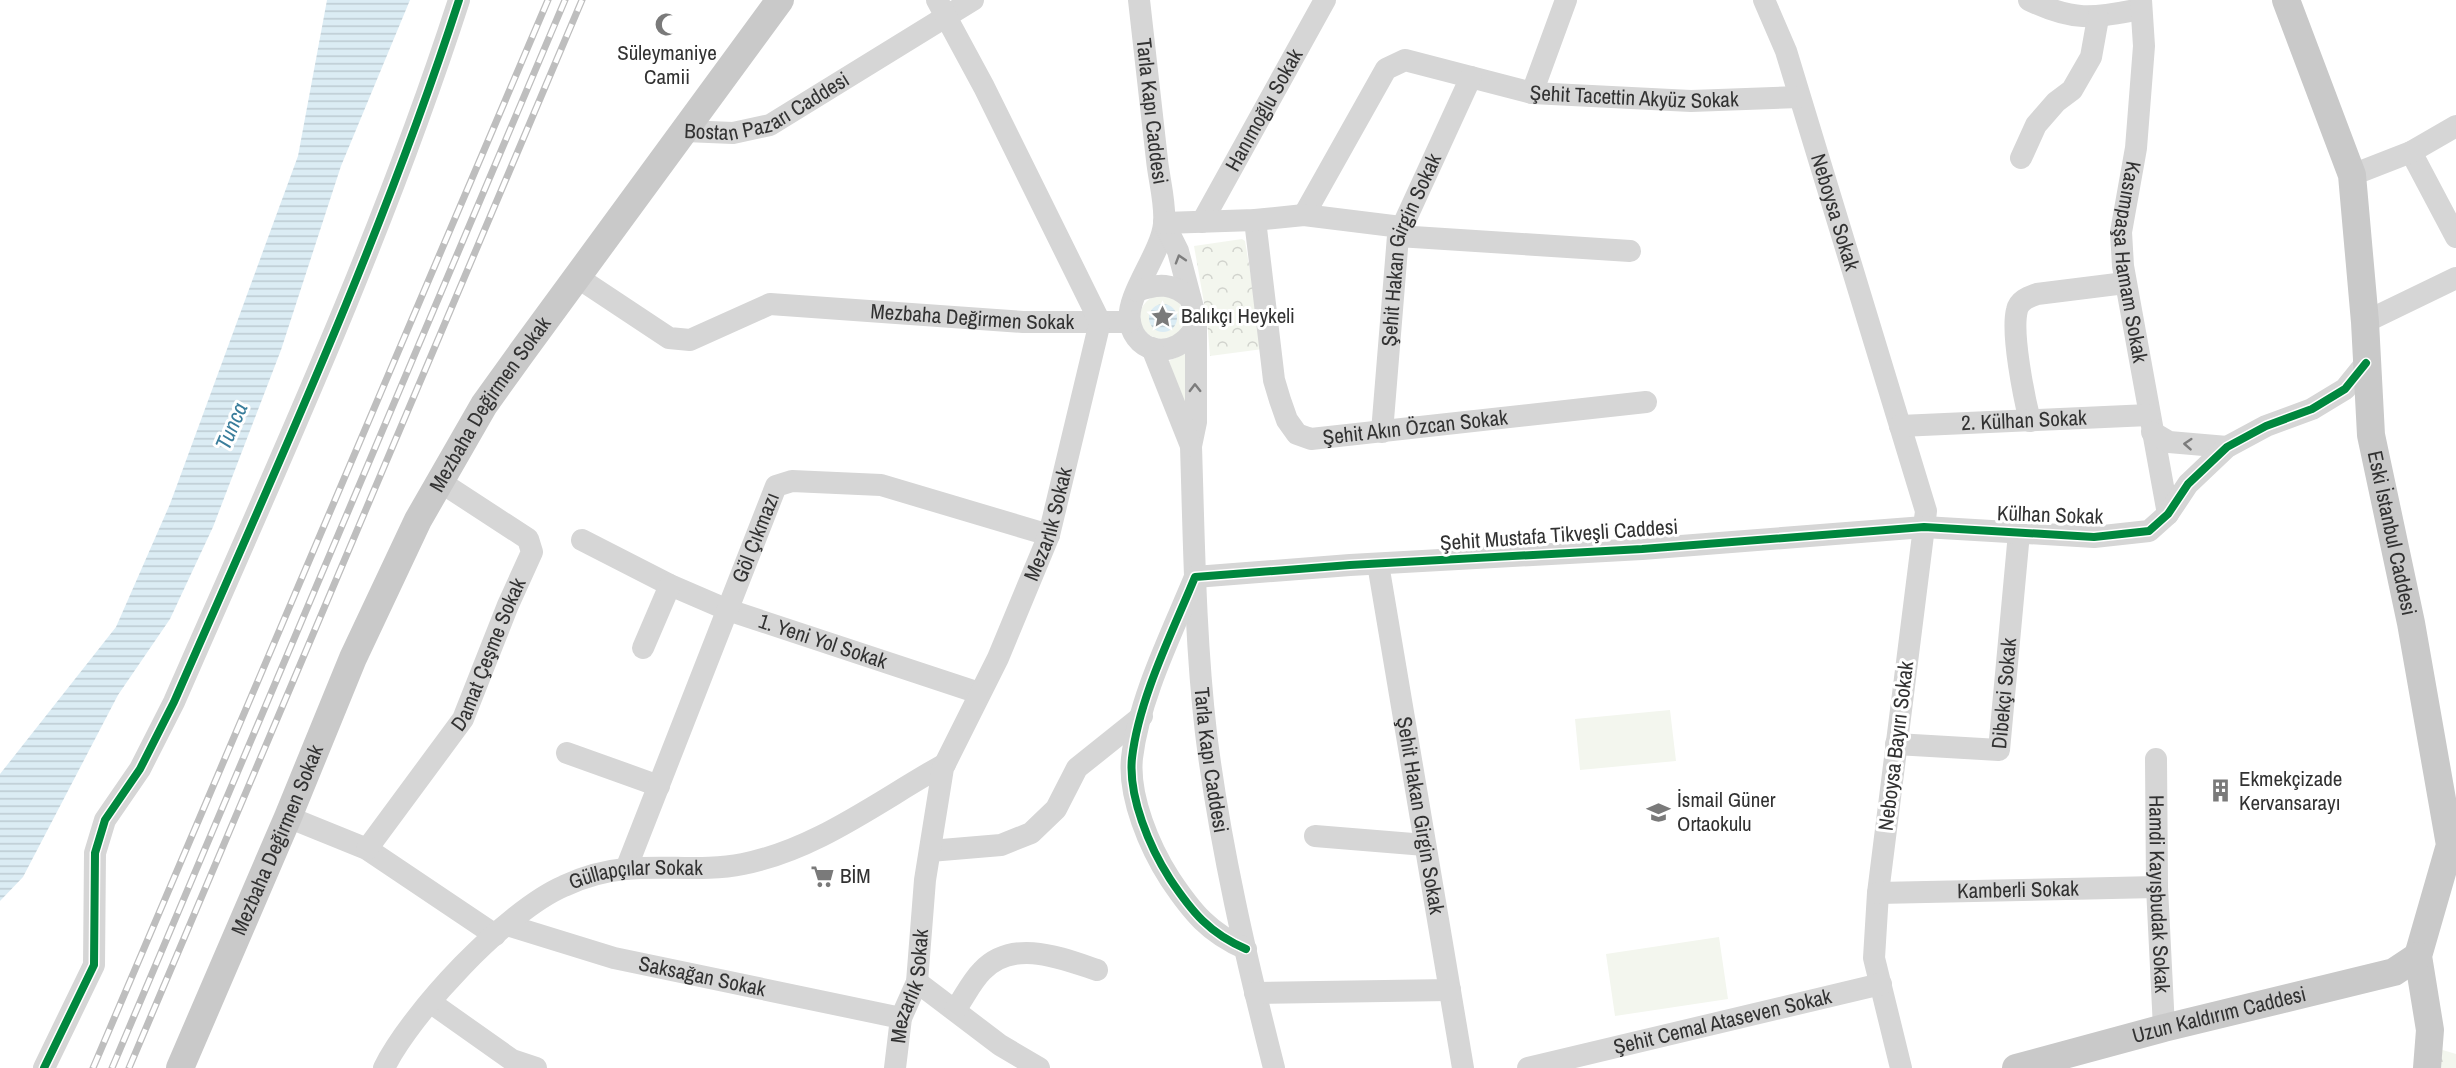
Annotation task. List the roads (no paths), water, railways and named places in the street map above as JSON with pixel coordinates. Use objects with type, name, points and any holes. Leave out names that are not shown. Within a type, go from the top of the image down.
[{"type":"main road","points":[[684,130],[780,0]]},
{"type":"main road","name":"Eski İstanbul Caddesi","points":[[2286,0],[2352,175],[2365,322],[2371,435],[2411,622],[2450,845],[2418,956],[2430,1030],[2427,1068]]},
{"type":"main road","name":"Bostan Pazarı Caddesi","points":[[578,277],[684,130]]},
{"type":"main road","name":"Mezbaha Değirmen Sokak","points":[[180,1068],[288,817],[353,658],[439,481],[484,405],[578,277]]},
{"type":"main road","name":"Uzun Kaldırım Caddesi","points":[[2030,1066],[2164,1028],[2394,972],[2418,956]]},
{"type":"street","points":[[44,1068],[94,965],[95,853],[105,820],[140,769],[174,702],[374,240],[430,89],[459,0]]},
{"type":"street","name":"Bostan Pazarı Caddesi","points":[[684,130],[733,133],[770,125],[942,7],[973,0]]},
{"type":"street","name":"Tarla Kapı Caddesi","points":[[1139,0],[1164,223],[1178,251],[1196,319],[1194,329],[1196,422],[1191,446],[1196,577],[1206,734],[1246,949],[1274,1068]]},
{"type":"street","name":"Hanımoğlu Sokak","points":[[1202,222],[1325,0]]},
{"type":"street","points":[[1532,93],[1566,0]]},
{"type":"street","name":"Neboysa Sokak","points":[[1764,0],[1786,51],[1900,426]]},
{"type":"street","points":[[2028,0],[2056,13],[2098,18],[2140,5]]},
{"type":"street","name":"Kasımpaşa Hamam Sokak","points":[[2140,5],[2144,46],[2136,148],[2121,232],[2125,283],[2168,514]]},
{"type":"street","points":[[942,7],[1100,322]]},
{"type":"street","points":[[2021,158],[2036,125],[2056,102],[2072,90],[2091,57],[2098,18]]},
{"type":"street","name":"Şehit Tacettin Akyüz Sokak","points":[[1304,215],[1386,69],[1405,60],[1532,93],[1691,101],[1799,97]]},
{"type":"street","name":"Şehit Hakan Girgin Sokak","points":[[1382,432],[1399,231],[1471,77]]},
{"type":"street","points":[[2352,175],[2411,152],[2456,126]]},
{"type":"street","points":[[2411,152],[2456,237]]},
{"type":"street","points":[[1164,223],[1255,220],[1304,215],[1399,231],[1630,250]]},
{"type":"street","name":"Şehit Akın Özcan Sokak","points":[[1255,220],[1275,380],[1287,420],[1298,434],[1311,439],[1646,402]]},
{"type":"street","name":"Tarla Kapı Caddesi","points":[[1164,223],[1149,270],[1130,304],[1130,322],[1135,334],[1152,348],[1191,446]]},
{"type":"street","name":"Mezbaha Değirmen Sokak","points":[[578,277],[669,338],[690,340],[770,304],[1023,322],[1130,322]]},
{"type":"street","points":[[2365,322],[2456,278]]},
{"type":"street","points":[[2030,421],[2024,398],[2015,323],[2017,308],[2025,298],[2037,294],[2125,283]]},
{"type":"street","points":[[1137,291],[1165,285],[1179,288],[1190,298]]},
{"type":"street","name":"Mezarlık Sokak","points":[[895,1068],[901,1018],[916,982],[930,851],[945,764],[998,658],[1049,535],[1100,322]]},
{"type":"street","points":[[1152,348],[1165,350],[1178,348],[1187,342],[1194,329]]},
{"type":"street","name":"Külhan Sokak","points":[[1924,527],[2094,537],[2149,531],[2168,514],[2188,484],[2227,447],[2266,426],[2312,409],[2345,389],[2367,363]]},
{"type":"street","name":"2. Külhan Sokak","points":[[1900,426],[2030,421],[2150,423]]},
{"type":"street","points":[[2150,423],[2169,442],[2227,447]]},
{"type":"street","name":"Neboysa Bayırı Sokak","points":[[1900,426],[1926,511],[1878,893],[1874,958],[1901,1068]]},
{"type":"street","name":"Damat Çeşme Sokak","points":[[367,849],[463,719],[508,605],[532,552],[528,539],[439,481]]},
{"type":"street","name":"Göl Çıkmazı","points":[[626,869],[728,610],[768,501],[776,486],[792,481],[881,485],[1049,535]]},
{"type":"street","name":"Şehit Mustafa Tikveşli Caddesi","points":[[1196,577],[1642,549],[1924,527]]},
{"type":"street","name":"Dibekçi Sokak","points":[[1896,744],[1999,750],[2019,533]]},
{"type":"street","name":"1. Yeni Yol Sokak","points":[[582,540],[670,585],[728,610],[979,693]]},
{"type":"street","name":"Şehit Hakan Girgin Sokak","points":[[1378,564],[1463,1068]]},
{"type":"street","points":[[1196,577],[1157,670],[1142,716],[1132,760],[1137,801],[1147,836],[1162,867],[1192,911],[1222,939],[1246,949]]},
{"type":"street","points":[[642,648],[670,585]]},
{"type":"street","points":[[930,851],[1001,845],[1031,832],[1056,809],[1077,768],[1142,716]]},
{"type":"street","points":[[567,753],[658,786]]},
{"type":"street","name":"Hamdi Kayışbudak Sokak","points":[[2156,759],[2157,887],[2164,1028]]},
{"type":"street","name":"Güllapçılar Sokak","points":[[384,1068],[397,1042],[430,1002],[501,930],[562,886],[590,876],[626,869],[681,870],[743,864],[786,851],[845,825],[895,791],[945,764]]},
{"type":"street","name":"Saksağan Sokak","points":[[288,817],[367,849],[501,930],[614,958],[901,1018]]},
{"type":"street","points":[[1315,836],[1425,845]]},
{"type":"street","name":"Kamberli Sokak","points":[[1878,893],[2157,887]]},
{"type":"street","points":[[955,1010],[982,971],[995,961],[1023,951],[1064,959],[1097,970]]},
{"type":"street","points":[[916,982],[1000,1046],[1039,1068]]},
{"type":"street","name":"Şehit Cemal Ataseven Sokak","points":[[1528,1068],[1881,984]]},
{"type":"street","points":[[1255,993],[1450,990]]},
{"type":"street","points":[[430,1002],[510,1064],[536,1068]]},
{"type":"water","name":"Tunca","points":[[327,0],[410,0],[341,166],[281,350],[213,527],[170,619],[118,695],[23,877],[0,901],[0,774],[116,627],[170,504],[298,156]]},
{"type":"water","points":[[1163,304],[1173,308],[1177,318],[1173,328],[1163,332],[1153,328],[1149,318],[1153,308]]},
{"type":"railway","points":[[93,1068],[548,0]]},
{"type":"railway","points":[[112,1068],[565,0]]},
{"type":"railway","points":[[129,1068],[582,0]]},
{"type":"place","name":"Süleymaniye Camii","points":[[667,25]]},
{"type":"place","name":"Balıkçı Heykeli","points":[[1163,316]]},
{"type":"place","name":"Ekmekçizade Kervansarayı","points":[[2221,791]]},
{"type":"place","name":"İsmail Güner Ortaokulu","points":[[1659,812]]},
{"type":"place","name":"BİM","points":[[822,876]]}]
